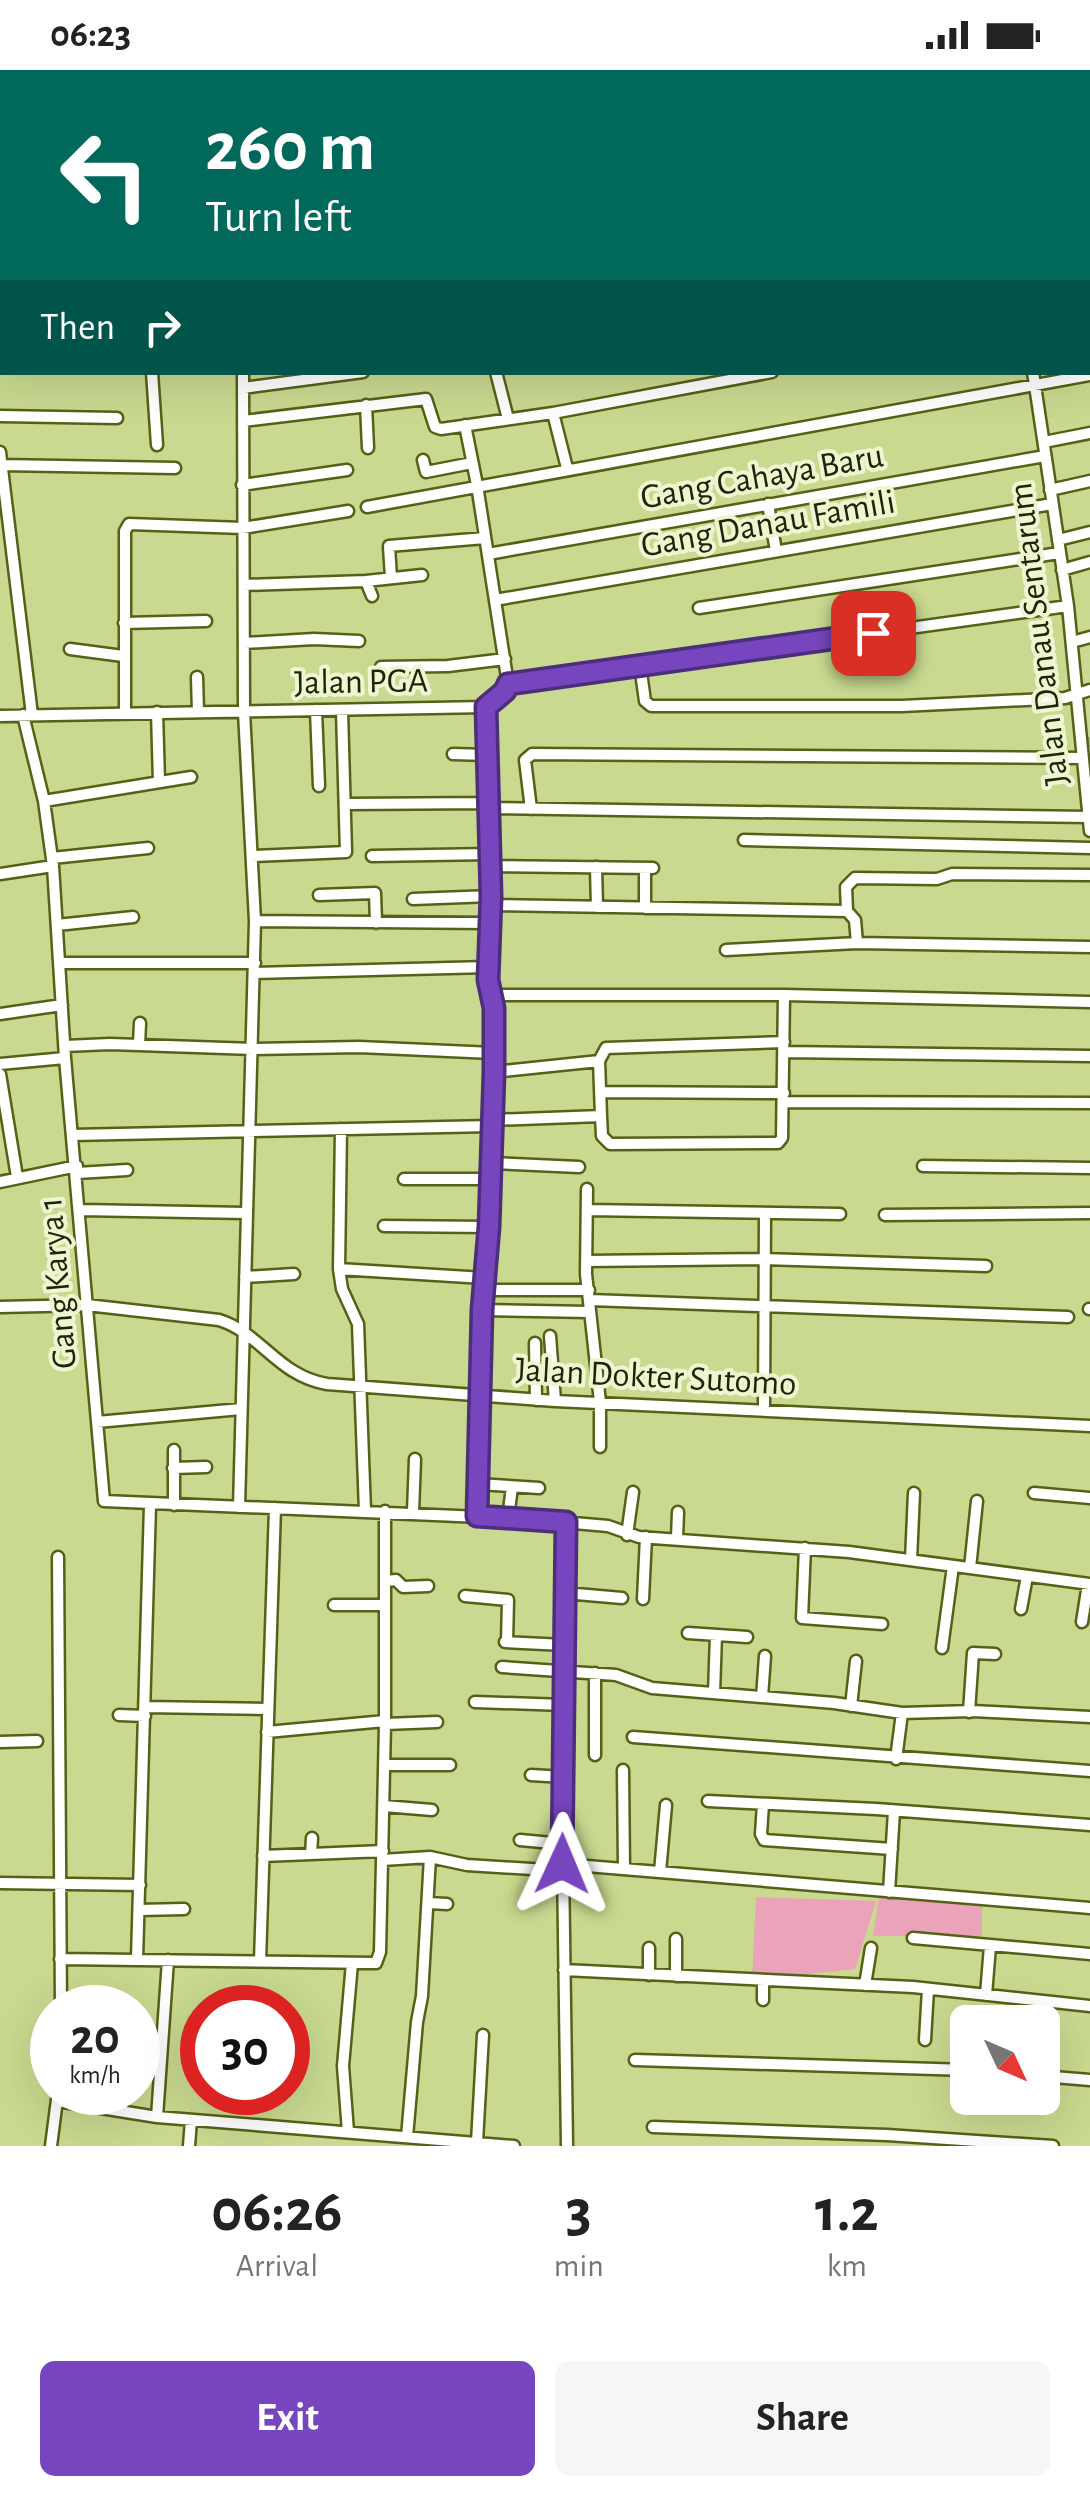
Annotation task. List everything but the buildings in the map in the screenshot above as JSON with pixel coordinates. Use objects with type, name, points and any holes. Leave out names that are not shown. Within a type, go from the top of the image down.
[{"type":"street","points":[[152,375],[157,445]]},
{"type":"street","points":[[239,1506],[256,922],[244,712],[243,375]]},
{"type":"street","points":[[243,388],[340,375]]},
{"type":"street","points":[[497,375],[508,419]]},
{"type":"street","points":[[243,420],[426,400],[436,428],[553,413],[756,375]]},
{"type":"street","name":"Jalan Danau Sentarum","points":[[1033,375],[1068,606],[1085,743],[1090,831]]},
{"type":"street","points":[[366,507],[1090,375]]},
{"type":"street","points":[[366,405],[368,448]]},
{"type":"street","points":[[553,413],[567,468]]},
{"type":"street","points":[[0,416],[117,418]]},
{"type":"street","points":[[465,425],[508,684],[486,707],[491,900],[488,967],[493,995],[494,1072],[477,1516]]},
{"type":"street","points":[[1044,442],[1090,433]]},
{"type":"street","name":"Gang Karya 1","points":[[0,452],[6,563],[52,862],[102,1499],[150,1505],[413,1512],[566,1522],[608,1526],[627,1535],[804,1548],[1089,1584]]},
{"type":"street","name":"Gang Cahaya Baru","points":[[488,554],[1045,456]]},
{"type":"street","points":[[424,460],[426,472],[472,462]]},
{"type":"street","points":[[1,465],[175,468]]},
{"type":"street","points":[[242,485],[347,470]]},
{"type":"street","points":[[1050,490],[1090,482]]},
{"type":"street","points":[[768,504],[776,551]]},
{"type":"street","name":"Gang Danau Famili","points":[[495,600],[1052,504]]},
{"type":"street","points":[[125,713],[128,524],[244,528],[348,510]]},
{"type":"street","points":[[1058,540],[1090,532]]},
{"type":"street","points":[[391,578],[389,546],[485,538]]},
{"type":"street","points":[[699,608],[1059,553]]},
{"type":"street","points":[[1062,570],[1090,562]]},
{"type":"street","points":[[244,585],[422,575]]},
{"type":"street","points":[[366,581],[372,596]]},
{"type":"street","points":[[508,684],[1068,606]]},
{"type":"street","points":[[124,623],[206,621]]},
{"type":"street","points":[[1072,642],[1090,637]]},
{"type":"street","points":[[245,643],[358,641]]},
{"type":"street","points":[[70,648],[123,656]]},
{"type":"street","points":[[381,667],[505,660]]},
{"type":"street","points":[[640,665],[644,702],[650,706],[902,706],[1065,698],[1090,690]]},
{"type":"street","points":[[198,676],[198,712]]},
{"type":"street","name":"Jalan PGA","points":[[0,716],[486,707]]},
{"type":"street","points":[[316,710],[319,786]]},
{"type":"street","points":[[252,856],[346,852],[342,711]]},
{"type":"street","points":[[156,712],[158,782]]},
{"type":"street","points":[[453,754],[487,755]]},
{"type":"street","points":[[531,809],[524,760],[532,754],[1083,758]]},
{"type":"street","points":[[44,801],[191,777]]},
{"type":"street","points":[[346,804],[1089,817]]},
{"type":"street","points":[[744,840],[1090,848]]},
{"type":"street","points":[[0,874],[148,848]]},
{"type":"street","points":[[372,856],[649,868],[645,908]]},
{"type":"street","points":[[596,868],[598,907]]},
{"type":"street","points":[[857,943],[854,920],[847,910],[846,887],[855,878],[1090,875]]},
{"type":"street","points":[[319,894],[375,893],[376,923]]},
{"type":"street","points":[[434,898],[434,923]]},
{"type":"street","points":[[413,900],[847,910]]},
{"type":"street","points":[[57,925],[132,917]]},
{"type":"street","points":[[256,922],[490,922]]},
{"type":"street","points":[[726,950],[857,943],[1090,947]]},
{"type":"street","points":[[59,962],[254,968],[488,967]]},
{"type":"street","points":[[493,995],[784,995],[1090,1002]]},
{"type":"street","points":[[784,995],[784,1047],[784,1098],[782,1139],[777,1143],[610,1144],[602,1136],[600,1061],[603,1050],[610,1046],[784,1047],[1090,1056]]},
{"type":"street","points":[[0,1014],[62,1005]]},
{"type":"street","points":[[139,1045],[140,1023]]},
{"type":"street","points":[[0,1064],[65,1052],[139,1045],[494,1053]]},
{"type":"street","points":[[494,1072],[600,1061]]},
{"type":"street","points":[[0,1074],[17,1177]]},
{"type":"street","points":[[602,1092],[1090,1103]]},
{"type":"street","points":[[73,1135],[251,1133],[601,1116]]},
{"type":"street","points":[[340,1128],[339,1269],[342,1289],[358,1324],[365,1511]]},
{"type":"street","points":[[491,1163],[579,1166]]},
{"type":"street","points":[[923,1166],[1090,1168]]},
{"type":"street","points":[[0,1182],[77,1170],[127,1170]]},
{"type":"street","points":[[404,1179],[491,1178]]},
{"type":"street","points":[[587,1189],[586,1261],[600,1402],[600,1448]]},
{"type":"street","points":[[80,1210],[246,1214]]},
{"type":"street","points":[[586,1210],[840,1214]]},
{"type":"street","points":[[764,1408],[765,1213]]},
{"type":"street","points":[[885,1215],[1090,1213]]},
{"type":"street","points":[[384,1226],[489,1227]]},
{"type":"street","points":[[586,1261],[764,1258],[986,1266]]},
{"type":"street","points":[[339,1269],[589,1295],[764,1307],[1068,1316]]},
{"type":"street","points":[[245,1277],[294,1274]]},
{"type":"street","name":"Jalan Dokter Sutomo","points":[[0,1307],[87,1305],[226,1322],[302,1379],[358,1387],[554,1401],[1090,1426]]},
{"type":"street","points":[[482,1310],[590,1312]]},
{"type":"street","points":[[550,1336],[554,1401]]},
{"type":"street","points":[[534,1342],[536,1400]]},
{"type":"street","points":[[97,1422],[242,1409]]},
{"type":"street","points":[[174,1450],[174,1505]]},
{"type":"street","points":[[413,1512],[415,1459]]},
{"type":"street","points":[[173,1468],[206,1468]]},
{"type":"street","points":[[478,1484],[539,1488]]},
{"type":"street","points":[[508,1518],[512,1487]]},
{"type":"street","points":[[627,1535],[633,1492]]},
{"type":"street","points":[[1034,1493],[1090,1498]]},
{"type":"street","points":[[911,1560],[914,1494]]},
{"type":"street","points":[[970,1568],[977,1501]]},
{"type":"street","points":[[138,1959],[150,1505]]},
{"type":"street","points":[[260,1961],[275,1508]]},
{"type":"street","points":[[60,1959],[375,1964],[380,1955],[383,1856],[385,1511]]},
{"type":"street","points":[[677,1538],[678,1512]]},
{"type":"street","points":[[566,1522],[566,2146]]},
{"type":"street","points":[[642,1599],[646,1537]]},
{"type":"street","points":[[804,1548],[802,1618],[882,1624]]},
{"type":"street","points":[[58,1557],[61,1985]]},
{"type":"street","points":[[942,1648],[953,1566]]},
{"type":"street","points":[[1021,1609],[1027,1576]]},
{"type":"street","points":[[385,1581],[396,1580],[403,1587],[428,1586]]},
{"type":"street","points":[[1082,1622],[1089,1584]]},
{"type":"street","points":[[565,1593],[622,1598]]},
{"type":"street","points":[[465,1596],[508,1600],[504,1642],[564,1645]]},
{"type":"street","points":[[334,1605],[385,1605]]},
{"type":"street","points":[[688,1633],[747,1637]]},
{"type":"street","points":[[714,1694],[716,1635]]},
{"type":"street","points":[[968,1712],[973,1653],[995,1654]]},
{"type":"street","points":[[762,1696],[765,1656]]},
{"type":"street","points":[[850,1706],[856,1661]]},
{"type":"street","points":[[502,1667],[622,1676],[644,1687],[762,1696],[902,1714],[1090,1716]]},
{"type":"street","points":[[594,1673],[595,1755]]},
{"type":"street","points":[[475,1702],[564,1706]]},
{"type":"street","points":[[119,1715],[267,1709]]},
{"type":"street","points":[[896,1759],[902,1714]]},
{"type":"street","points":[[267,1732],[385,1722],[437,1722]]},
{"type":"street","points":[[633,1737],[1090,1772]]},
{"type":"street","points":[[0,1742],[37,1741]]},
{"type":"street","points":[[385,1765],[450,1765]]},
{"type":"street","points":[[623,1770],[624,1869]]},
{"type":"street","points":[[530,1775],[564,1777]]},
{"type":"street","points":[[708,1801],[1090,1825]]},
{"type":"street","points":[[764,1804],[764,1840],[892,1849]]},
{"type":"street","points":[[660,1872],[666,1805]]},
{"type":"street","points":[[384,1806],[432,1810]]},
{"type":"street","points":[[889,1892],[894,1811]]},
{"type":"street","points":[[311,1854],[312,1838]]},
{"type":"street","points":[[520,1840],[563,1844]]},
{"type":"street","points":[[263,1856],[430,1857],[467,1865],[624,1869],[1090,1908]]},
{"type":"street","points":[[407,2137],[422,1996],[430,1857]]},
{"type":"street","points":[[0,1883],[140,1885]]},
{"type":"street","points":[[428,1903],[447,1904]]},
{"type":"street","points":[[139,1910],[184,1909]]},
{"type":"street","points":[[913,1938],[1090,1954]]},
{"type":"street","points":[[676,1939],[676,1976]]},
{"type":"street","points":[[986,1995],[990,1946]]},
{"type":"street","points":[[648,1976],[649,1948]]},
{"type":"street","points":[[865,1985],[871,1948]]},
{"type":"street","points":[[157,2118],[168,1960]]},
{"type":"street","points":[[348,2132],[344,2066],[352,1963]]},
{"type":"street","points":[[564,1970],[928,1989],[1090,2006]]},
{"type":"street","points":[[763,1980],[763,2000]]},
{"type":"street","points":[[925,2040],[928,1989]]},
{"type":"street","points":[[476,2142],[483,2035]]},
{"type":"street","points":[[635,2060],[950,2069]]},
{"type":"street","points":[[1060,2078],[1090,2080]]},
{"type":"street","points":[[51,2146],[55,2115]]},
{"type":"street","points":[[143,2115],[348,2132],[383,2140],[407,2137],[440,2143],[514,2146]]},
{"type":"street","points":[[188,2146],[190,2120]]},
{"type":"street","points":[[652,2127],[887,2135],[1053,2146]]},
{"type":"shaded area","points":[[879,1896],[982,1906],[982,1936],[873,1936]]},
{"type":"shaded area","points":[[756,1897],[876,1901],[855,1969],[752,1980]]},
{"type":"route","points":[[562,1864],[566,1522],[477,1516],[494,1072],[494,1008],[488,980],[491,866],[486,707],[508,684],[873,633]]}]
